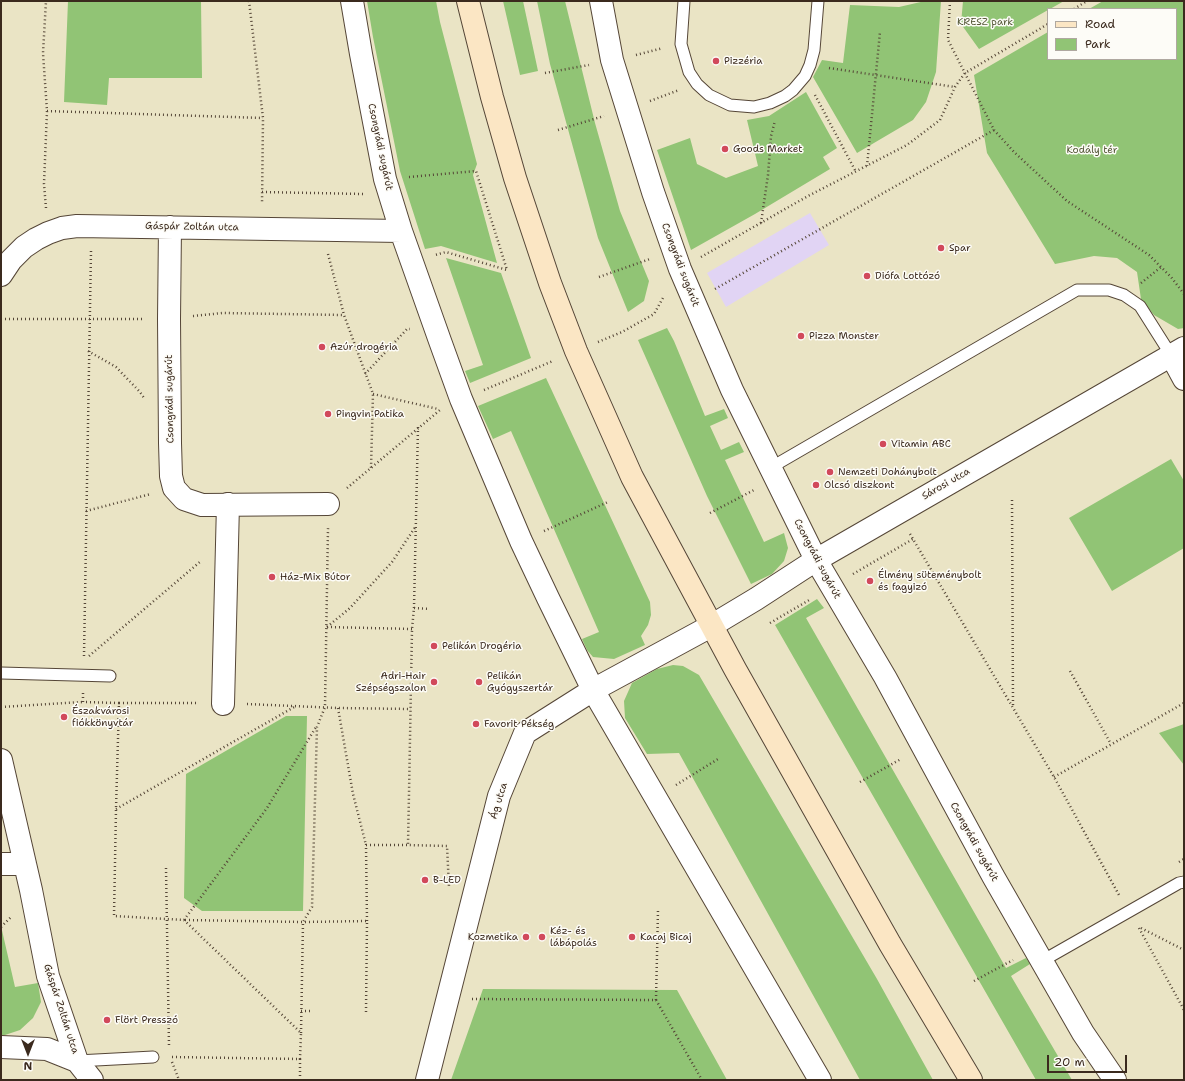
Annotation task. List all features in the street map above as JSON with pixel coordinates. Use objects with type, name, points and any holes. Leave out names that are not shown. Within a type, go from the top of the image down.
[{"type":"main road","points":[[468,1],[492,97],[515,178],[550,283],[576,351],[632,477],[711,626],[890,944],[971,1080]]},
{"type":"street","name":"Csongrádi sugárút","points":[[352,1],[361,54],[388,187],[401,230],[461,399],[521,541],[593,690],[820,1080]]},
{"type":"street","name":"Csongrádi sugárút","points":[[600,1],[612,60],[653,192],[677,260],[732,390],[816,560],[885,677],[992,876],[1083,1033],[1115,1080]]},
{"type":"street","name":"Gáspár Zoltán utca","points":[[1,275],[11,260],[24,247],[36,239],[62,228],[77,226],[401,230]]},
{"type":"street","name":"Csongrádi sugárút","points":[[170,226],[168,319],[171,476],[174,488]]},
{"type":"street","name":"Sárosi utca","points":[[711,626],[816,560],[1177,351]]},
{"type":"street","points":[[1177,351],[1184,379]]},
{"type":"street","points":[[174,488],[184,499],[202,505],[328,504]]},
{"type":"street","points":[[223,704],[228,504]]},
{"type":"street","name":"Ág utca","points":[[427,1080],[499,796],[525,733],[593,690],[711,626]]},
{"type":"street","name":"Gáspár Zoltán utca","points":[[1,760],[25,864],[48,976],[77,1061],[92,1080]]},
{"type":"street","points":[[1,864],[25,864]]},
{"type":"street","points":[[2,1053],[47,1049],[77,1061]]},
{"type":"lane","points":[[684,1],[681,44],[689,72],[697,84],[709,95],[730,105],[754,107],[770,103],[784,96],[793,90],[804,76],[810,65],[814,50],[818,1]]},
{"type":"lane","points":[[773,474],[1077,290],[1109,290],[1124,295],[1140,306],[1177,351]]},
{"type":"lane","points":[[1,673],[110,676]]},
{"type":"lane","points":[[1042,961],[1128,911],[1179,883],[1184,882]]},
{"type":"lane","points":[[77,1061],[154,1057]]},
{"type":"path","points":[[46,1],[43,53],[47,111],[44,184],[48,233]]},
{"type":"path","points":[[249,1],[263,118],[261,228]]},
{"type":"path","points":[[950,1],[948,40],[994,130],[1015,153],[1067,201],[1149,255],[1184,294]]},
{"type":"path","points":[[1076,8],[1087,1]]},
{"type":"path","points":[[599,277],[677,260],[761,223],[808,196],[907,146],[940,120],[955,87],[965,73],[1047,25]]},
{"type":"path","points":[[867,166],[880,32]]},
{"type":"path","points":[[810,65],[955,87]]},
{"type":"path","points":[[804,76],[856,172]]},
{"type":"path","points":[[761,223],[768,175],[771,136],[777,113],[784,96]]},
{"type":"path","points":[[47,111],[263,118]]},
{"type":"path","points":[[713,290],[994,130]]},
{"type":"path","points":[[262,192],[388,187],[476,171],[507,270],[446,252],[412,261]]},
{"type":"path","points":[[327,230],[328,254],[344,315],[373,394],[371,468]]},
{"type":"path","points":[[622,332],[654,314],[677,260]]},
{"type":"path","points":[[1124,295],[1161,267]]},
{"type":"path","points":[[1,319],[168,319],[223,313],[344,315]]},
{"type":"path","points":[[366,374],[407,329],[433,323]]},
{"type":"path","points":[[88,351],[116,366],[144,398]]},
{"type":"path","points":[[373,394],[440,410]]},
{"type":"path","points":[[408,844],[418,427]]},
{"type":"path","points":[[710,513],[773,474]]},
{"type":"path","points":[[86,511],[174,488]]},
{"type":"path","points":[[1012,500],[1013,708]]},
{"type":"path","points":[[521,541],[608,502]]},
{"type":"path","points":[[328,504],[325,707],[317,727],[267,808],[184,920],[303,922],[367,921]]},
{"type":"path","points":[[897,513],[1054,777],[1128,911]]},
{"type":"path","points":[[327,628],[350,608],[392,562],[416,526]]},
{"type":"path","points":[[84,660],[227,538]]},
{"type":"path","points":[[414,608],[429,609]]},
{"type":"path","points":[[327,628],[412,629]]},
{"type":"path","points":[[1070,671],[1111,744]]},
{"type":"path","points":[[1,707],[83,702]]},
{"type":"path","points":[[119,703],[223,704],[338,708],[411,708]]},
{"type":"path","points":[[1054,777],[1184,703]]},
{"type":"path","points":[[116,809],[296,706]]},
{"type":"path","points":[[338,708],[354,794],[366,845],[366,1012]]},
{"type":"path","points":[[301,1033],[303,922],[312,907],[317,727]]},
{"type":"path","points":[[860,782],[922,747]]},
{"type":"path","points":[[656,798],[718,759]]},
{"type":"path","points":[[366,845],[408,844],[447,846],[449,891],[472,905]]},
{"type":"path","points":[[166,868],[170,1057],[180,1080]]},
{"type":"path","points":[[658,910],[656,1000],[702,1080]]},
{"type":"path","points":[[1184,950],[1137,926],[1184,1010]]},
{"type":"path","points":[[448,999],[656,1000]]},
{"type":"path","points":[[301,1011],[313,1011]]},
{"type":"path","points":[[154,1057],[300,1058],[300,1080]]},
{"type":"shaded area","points":[[810,213],[829,245],[726,307],[707,273]]},
{"type":"green space","points":[[68,1],[201,1],[202,78],[109,78],[107,105],[64,102]]},
{"type":"green space","points":[[367,1],[436,1],[440,22],[477,164],[473,175],[497,263],[441,246],[425,249],[400,171]]},
{"type":"green space","points":[[503,1],[523,1],[538,71],[520,75]]},
{"type":"green space","points":[[537,1],[565,1],[595,123],[620,211],[649,281],[644,301],[628,312],[598,238],[550,64]]},
{"type":"green space","points":[[925,1],[941,1],[936,72],[926,102],[913,120],[857,153],[813,77],[822,60],[843,63],[850,5],[899,7]]},
{"type":"green space","name":"KRESZ park","points":[[963,1],[1064,1],[1052,8],[1047,8],[1047,11],[979,49],[961,24]]},
{"type":"green space","name":"Kodály tér","points":[[1103,1],[1184,1],[1184,328],[1178,329],[1154,315],[1141,299],[1137,272],[1117,258],[1094,256],[1055,264],[987,153],[974,75],[1047,33],[1047,60],[1177,60],[1177,8],[1091,8]]},
{"type":"green space","points":[[806,92],[837,148],[823,157],[830,169],[691,250],[657,150],[690,138],[697,164],[726,178],[758,166],[747,120],[769,116]]},
{"type":"green space","points":[[446,258],[501,273],[531,358],[470,383],[465,371],[483,365]]},
{"type":"green space","points":[[667,328],[674,341],[705,416],[724,409],[728,418],[710,426],[721,450],[739,442],[744,452],[725,460],[764,542],[784,533],[788,548],[784,561],[772,574],[751,584],[707,496],[638,340]]},
{"type":"green space","points":[[546,378],[650,602],[651,615],[648,625],[641,636],[645,645],[614,659],[593,657],[587,650],[582,639],[599,632],[511,431],[493,439],[478,406]]},
{"type":"green space","points":[[1171,459],[1184,481],[1184,548],[1112,591],[1069,518]]},
{"type":"green space","points":[[817,599],[824,608],[806,618],[1006,968],[1026,958],[1030,964],[1011,976],[1072,1080],[1036,1080],[775,625]]},
{"type":"green space","points":[[673,665],[683,666],[699,675],[877,979],[933,1080],[860,1080],[679,753],[647,754],[625,718],[624,701],[632,683],[657,669]]},
{"type":"green space","points":[[286,716],[307,716],[303,911],[202,911],[184,898],[186,774]]},
{"type":"green space","points":[[1184,724],[1184,765],[1159,733]]},
{"type":"green space","points":[[1,926],[15,987],[38,983],[41,1002],[33,1018],[20,1030],[1,1036]]},
{"type":"green space","points":[[483,989],[677,990],[727,1080],[451,1080]]},
{"type":"place","name":"Pizzéria","points":[[716,61]]},
{"type":"place","name":"Goods Market","points":[[725,149]]},
{"type":"place","name":"Spar","points":[[941,248]]},
{"type":"place","name":"Diófa Lottózó","points":[[867,276]]},
{"type":"place","name":"Pizza Monster","points":[[801,336]]},
{"type":"place","name":"Azúr drogéria","points":[[322,347]]},
{"type":"place","name":"Pingvin Patika","points":[[328,414]]},
{"type":"place","name":"Vitamin ABC","points":[[883,444]]},
{"type":"place","name":"Nemzeti Dohánybolt","points":[[830,472]]},
{"type":"place","name":"Olcsó diszkont","points":[[816,485]]},
{"type":"place","name":"Ház-Mix Bútor","points":[[272,577]]},
{"type":"place","name":"Élmény süteménybolt és fagyizó","points":[[870,581]]},
{"type":"place","name":"Pelikán Drogéria","points":[[434,646]]},
{"type":"place","name":"Adri-Hair Szépségszalon","points":[[434,682]]},
{"type":"place","name":"Pelikán Gyógyszertár","points":[[479,682]]},
{"type":"place","name":"Északvárosi fiókkönyvtár","points":[[64,717]]},
{"type":"place","name":"Favorit Pékség","points":[[476,724]]},
{"type":"place","name":"B-LED","points":[[425,880]]},
{"type":"place","name":"Kozmetika","points":[[526,937]]},
{"type":"place","name":"Kéz- és lábápolás","points":[[542,937]]},
{"type":"place","name":"Kacaj Bicaj","points":[[632,937]]},
{"type":"place","name":"Flört Presszó","points":[[107,1020]]}]
